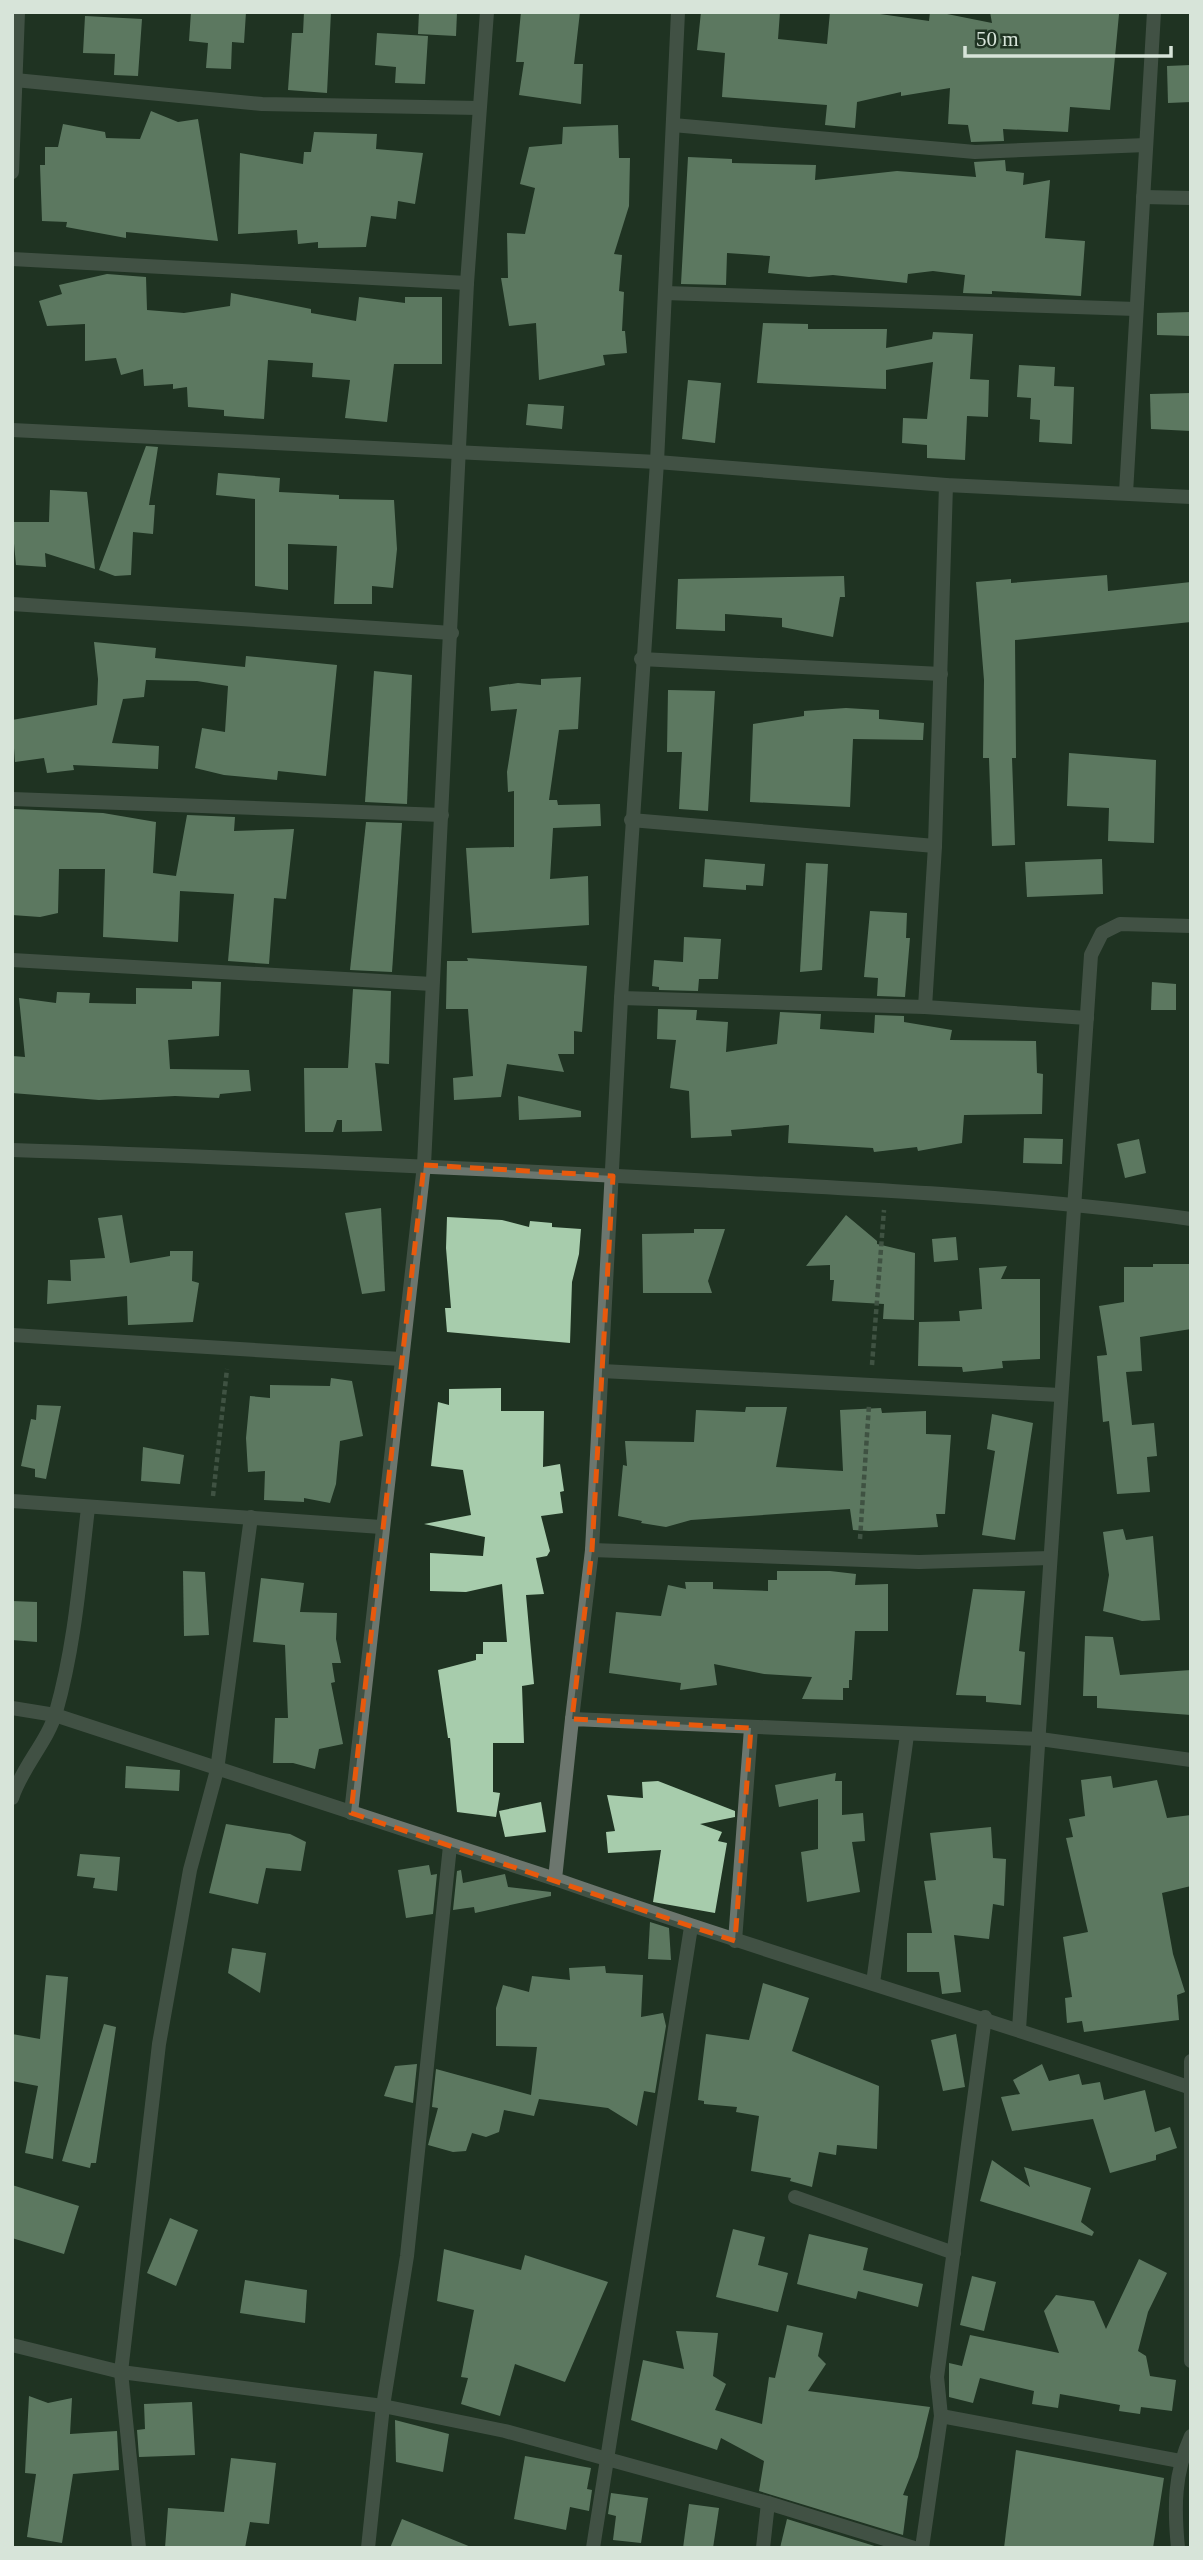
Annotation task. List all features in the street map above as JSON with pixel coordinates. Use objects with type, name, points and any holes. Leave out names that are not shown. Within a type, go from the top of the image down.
[{"type":"street","points":[[12,172],[18,12]]},
{"type":"street","points":[[351,1813],[381,1527],[424,1165],[467,283],[487,12]]},
{"type":"street","points":[[555,1879],[592,1550],[631,820],[657,462],[678,12]]},
{"type":"street","points":[[1126,493],[1154,12]]},
{"type":"street","points":[[15,80],[262,104],[480,108]]},
{"type":"street","points":[[673,125],[975,152],[1146,145]]},
{"type":"street","points":[[1143,197],[1191,198]]},
{"type":"street","points":[[12,260],[467,283]]},
{"type":"street","points":[[665,293],[1136,309]]},
{"type":"street","points":[[12,430],[657,462],[946,485],[1191,497]]},
{"type":"street","points":[[925,1007],[935,846],[946,485]]},
{"type":"street","points":[[12,604],[452,633]]},
{"type":"street","points":[[641,659],[941,674]]},
{"type":"street","points":[[12,799],[442,815]]},
{"type":"street","points":[[631,820],[935,846]]},
{"type":"street","points":[[1019,2029],[1091,955],[1102,933],[1120,924],[1191,926]]},
{"type":"street","points":[[12,960],[432,984]]},
{"type":"street","points":[[621,998],[925,1007],[1087,1018]]},
{"type":"street","points":[[12,1150],[424,1165],[1076,1203],[1191,1219]]},
{"type":"street","points":[[12,1335],[401,1360]]},
{"type":"street","points":[[602,1371],[1060,1395]]},
{"type":"street","points":[[12,1501],[381,1527]]},
{"type":"street","points":[[12,1798],[19,1777],[55,1714],[75,1625],[88,1508]]},
{"type":"street","points":[[139,2548],[121,2372],[159,2044],[190,1870],[217,1770],[251,1517]]},
{"type":"street","points":[[592,1550],[919,1562],[1050,1558]]},
{"type":"street","points":[[12,1708],[55,1714],[217,1770],[555,1879],[691,1927],[985,2017],[1190,2087]]},
{"type":"street","points":[[572,1719],[1040,1739],[1191,1760]]},
{"type":"street","points":[[735,1941],[751,1728]]},
{"type":"street","points":[[873,1983],[907,1735]]},
{"type":"street","points":[[368,2548],[383,2406],[407,2256],[450,1846]]},
{"type":"street","points":[[593,2548],[691,1927]]},
{"type":"street","points":[[922,2548],[941,2416],[937,2377],[985,2017]]},
{"type":"street","points":[[1191,2062],[1191,2361]]},
{"type":"street","points":[[795,2197],[954,2253]]},
{"type":"street","points":[[12,2345],[121,2372],[383,2406],[505,2431],[768,2503],[914,2548]]},
{"type":"street","points":[[941,2416],[1180,2461]]},
{"type":"street","points":[[1178,2548],[1175,2490],[1180,2461],[1191,2436]]},
{"type":"street","points":[[763,2548],[768,2503]]},
{"type":"path","points":[[211,1514],[229,1349]]},
{"type":"highlighted area","points":[[424,1165],[613,1176],[592,1550],[572,1719],[751,1728],[735,1941],[351,1813]]},
{"type":"building","points":[[191,12],[246,12],[244,43],[232,42],[231,69],[206,68],[208,43],[189,41]]},
{"type":"building","points":[[304,12],[331,12],[327,93],[288,90],[292,33],[303,33]]},
{"type":"building","points":[[419,12],[457,12],[456,36],[418,34]]},
{"type":"building","points":[[521,12],[580,12],[574,64],[583,64],[581,104],[519,95],[524,62],[516,62]]},
{"type":"building","points":[[701,12],[780,12],[778,39],[827,44],[830,12],[866,12],[929,21],[930,12],[937,12],[992,23],[990,12],[1119,14],[1110,110],[1070,107],[1068,132],[1003,129],[1004,141],[971,142],[968,125],[948,124],[950,88],[901,96],[901,92],[857,102],[855,128],[825,125],[827,105],[722,97],[725,53],[697,50]]},
{"type":"building","points":[[85,16],[142,19],[138,76],[114,75],[115,54],[83,53]]},
{"type":"building","points":[[377,33],[428,36],[425,84],[395,83],[396,67],[375,65]]},
{"type":"building","points":[[1191,65],[1191,102],[1168,103],[1167,66]]},
{"type":"building","points":[[151,111],[178,122],[198,119],[218,241],[126,232],[126,238],[66,227],[67,222],[42,221],[40,165],[45,165],[45,147],[58,147],[63,124],[105,132],[106,138],[140,139]]},
{"type":"building","points":[[618,125],[619,158],[630,158],[629,206],[614,254],[622,255],[619,291],[624,292],[622,331],[625,331],[627,353],[603,355],[605,365],[539,380],[536,323],[509,326],[501,278],[508,278],[507,233],[525,234],[535,188],[520,184],[529,147],[562,144],[563,127]]},
{"type":"building","points":[[314,132],[377,134],[376,149],[423,153],[415,204],[398,201],[396,219],[371,216],[366,247],[318,248],[318,242],[298,244],[297,230],[238,234],[240,153],[303,164],[304,152],[311,152]]},
{"type":"building","points":[[688,157],[732,159],[732,163],[816,165],[815,180],[897,171],[976,177],[974,162],[1005,160],[1006,171],[1024,173],[1023,185],[1050,180],[1045,238],[1085,241],[1081,296],[992,291],[992,294],[963,293],[965,275],[933,271],[908,274],[907,283],[833,275],[809,277],[768,273],[770,256],[727,253],[726,285],[681,284]]},
{"type":"building","points":[[107,274],[146,277],[147,310],[184,313],[230,306],[231,293],[356,321],[359,297],[405,303],[405,297],[442,297],[442,364],[394,364],[387,422],[345,418],[350,380],[312,377],[313,363],[268,360],[264,419],[224,416],[224,410],[188,407],[187,387],[173,389],[173,384],[144,386],[143,369],[121,375],[116,358],[85,361],[85,324],[47,326],[39,301],[62,294],[59,285]]},
{"type":"building","points":[[1191,312],[1191,336],[1157,335],[1157,313]]},
{"type":"building","points":[[763,323],[808,324],[808,329],[887,329],[886,348],[932,339],[933,332],[973,334],[970,379],[989,380],[988,417],[967,416],[965,460],[927,458],[927,445],[902,443],[903,418],[927,419],[933,362],[886,370],[886,389],[757,383]]},
{"type":"building","points":[[1019,365],[1055,367],[1054,386],[1074,387],[1072,444],[1039,442],[1040,420],[1030,419],[1031,398],[1017,397]]},
{"type":"building","points":[[688,380],[721,383],[715,443],[682,439]]},
{"type":"building","points":[[1191,393],[1191,431],[1151,429],[1150,394]]},
{"type":"building","points":[[528,404],[564,406],[562,429],[526,425]]},
{"type":"building","points":[[146,446],[158,447],[149,505],[155,505],[153,534],[133,532],[131,575],[115,576],[99,570]]},
{"type":"building","points":[[218,473],[280,478],[279,492],[339,495],[339,499],[394,500],[397,549],[393,588],[372,586],[372,604],[334,604],[337,546],[288,544],[288,590],[255,586],[255,499],[216,495]]},
{"type":"building","points":[[50,490],[87,492],[95,569],[45,553],[46,567],[16,565],[12,522],[49,522]]},
{"type":"building","points":[[1107,575],[1108,591],[1191,582],[1191,622],[1015,640],[1016,758],[1012,758],[1015,845],[992,846],[989,758],[983,758],[984,680],[976,582],[1011,579],[1011,583]]},
{"type":"building","points":[[844,576],[845,597],[840,597],[833,637],[782,627],[782,618],[725,614],[725,631],[676,629],[678,579]]},
{"type":"building","points":[[94,642],[156,648],[155,658],[245,667],[246,656],[337,665],[326,776],[278,771],[277,780],[224,775],[195,768],[202,728],[225,732],[228,686],[197,681],[146,680],[144,697],[123,699],[112,743],[159,746],[158,769],[73,765],[74,770],[47,773],[44,758],[15,762],[12,720],[97,705],[98,679]]},
{"type":"building","points":[[374,671],[412,675],[407,804],[365,802]]},
{"type":"building","points":[[581,677],[578,729],[559,730],[549,800],[557,800],[558,805],[600,804],[601,826],[553,828],[550,879],[588,876],[589,925],[472,933],[466,848],[514,847],[514,791],[508,792],[507,772],[517,709],[491,711],[489,687],[518,683],[541,685],[541,679]]},
{"type":"building","points":[[668,690],[715,691],[708,811],[679,809],[682,752],[667,752]]},
{"type":"building","points":[[846,708],[879,710],[879,719],[924,723],[923,740],[853,739],[850,807],[750,802],[753,724],[804,716],[804,711]]},
{"type":"building","points":[[1069,753],[1156,760],[1154,843],[1108,841],[1109,808],[1067,806]]},
{"type":"building","points":[[14,809],[103,813],[156,822],[153,873],[176,876],[187,815],[235,817],[234,831],[294,829],[286,899],[274,898],[269,964],[228,961],[234,894],[180,891],[178,942],[103,937],[105,869],[59,869],[58,913],[40,917],[12,915]]},
{"type":"building","points":[[366,822],[402,823],[392,972],[350,970]]},
{"type":"building","points":[[705,859],[765,864],[763,886],[746,885],[746,890],[703,887]]},
{"type":"building","points":[[1102,859],[1103,894],[1027,897],[1025,862]]},
{"type":"building","points":[[806,863],[828,864],[822,970],[800,972]]},
{"type":"building","points":[[870,911],[907,913],[906,938],[910,938],[905,997],[877,996],[878,978],[864,977]]},
{"type":"building","points":[[684,937],[721,939],[718,979],[699,979],[698,991],[659,990],[659,987],[652,986],[654,960],[683,962]]},
{"type":"building","points":[[467,958],[587,966],[582,1032],[574,1031],[574,1054],[558,1054],[564,1072],[507,1064],[501,1097],[454,1100],[453,1078],[473,1076],[468,1009],[446,1009],[447,961],[468,961]]},
{"type":"building","points":[[192,981],[221,982],[219,1036],[168,1040],[170,1069],[249,1070],[251,1091],[220,1094],[219,1098],[175,1096],[99,1100],[12,1093],[12,1056],[25,1057],[19,998],[56,1003],[57,992],[90,993],[89,1003],[136,1004],[136,988],[192,989]]},
{"type":"building","points":[[1152,982],[1176,984],[1176,1010],[1151,1010]]},
{"type":"building","points":[[353,989],[391,991],[389,1064],[375,1063],[382,1131],[342,1132],[342,1120],[337,1120],[333,1132],[305,1132],[304,1068],[348,1068]]},
{"type":"building","points":[[658,1009],[697,1010],[696,1020],[728,1022],[726,1052],[777,1044],[780,1012],[821,1014],[820,1029],[874,1033],[875,1015],[904,1016],[904,1022],[952,1030],[950,1040],[1036,1041],[1037,1073],[1043,1074],[1042,1114],[964,1115],[962,1143],[918,1151],[917,1147],[874,1152],[873,1148],[788,1143],[789,1125],[731,1130],[732,1136],[691,1138],[689,1091],[670,1088],[676,1040],[657,1039]]},
{"type":"building","points":[[518,1096],[581,1111],[581,1117],[519,1120]]},
{"type":"building","points":[[1024,1138],[1063,1139],[1062,1164],[1023,1163]]},
{"type":"building","points":[[1139,1139],[1146,1173],[1125,1178],[1117,1144]]},
{"type":"building","points":[[381,1208],[385,1291],[362,1294],[345,1213]]},
{"type":"building","points":[[122,1215],[130,1263],[170,1256],[170,1251],[193,1251],[192,1281],[199,1283],[193,1322],[128,1325],[127,1296],[47,1304],[48,1280],[71,1281],[70,1260],[105,1258],[98,1218]]},
{"type":"building","points":[[846,1215],[877,1241],[877,1244],[915,1253],[914,1320],[883,1319],[884,1304],[832,1301],[834,1280],[830,1280],[830,1265],[806,1266]]},
{"type":"building","points":[[447,1217],[502,1220],[529,1227],[530,1221],[552,1223],[552,1227],[581,1229],[579,1254],[572,1282],[570,1343],[447,1332],[445,1308],[451,1308],[446,1248]]},
{"type":"building","points":[[694,1229],[725,1229],[708,1281],[712,1293],[643,1293],[642,1234],[694,1233]]},
{"type":"building","points":[[956,1237],[958,1260],[934,1262],[932,1239]]},
{"type":"building","points":[[1153,1264],[1191,1264],[1191,1329],[1140,1337],[1142,1371],[1126,1372],[1132,1425],[1154,1423],[1157,1456],[1147,1457],[1150,1492],[1117,1494],[1109,1421],[1103,1422],[1097,1356],[1107,1355],[1099,1306],[1124,1302],[1124,1267],[1153,1267]]},
{"type":"building","points":[[1007,1266],[1001,1279],[1040,1279],[1040,1359],[1002,1361],[1003,1368],[963,1372],[962,1367],[918,1366],[919,1322],[960,1321],[959,1311],[982,1309],[979,1268]]},
{"type":"building","points":[[331,1378],[352,1381],[363,1436],[340,1441],[336,1484],[330,1503],[304,1498],[304,1502],[264,1500],[265,1471],[248,1472],[246,1438],[250,1396],[270,1398],[270,1385],[330,1386]]},
{"type":"building","points":[[501,1388],[501,1411],[544,1411],[543,1467],[560,1464],[564,1491],[560,1492],[563,1513],[541,1516],[550,1551],[547,1556],[536,1558],[544,1594],[526,1595],[534,1684],[522,1686],[524,1743],[493,1743],[493,1792],[500,1793],[496,1817],[457,1812],[450,1738],[438,1670],[476,1660],[476,1654],[483,1654],[483,1642],[507,1642],[502,1584],[466,1592],[430,1591],[430,1553],[483,1556],[485,1537],[424,1524],[471,1515],[463,1470],[431,1466],[438,1402],[449,1405],[449,1389]]},
{"type":"building","points":[[37,1405],[61,1406],[46,1479],[35,1477],[35,1469],[21,1466],[31,1419],[36,1420]]},
{"type":"building","points":[[746,1407],[787,1407],[776,1467],[843,1471],[840,1410],[881,1408],[882,1413],[926,1411],[926,1434],[951,1435],[945,1514],[936,1514],[938,1527],[853,1530],[850,1509],[691,1520],[666,1527],[618,1516],[623,1465],[627,1466],[625,1441],[694,1442],[696,1410],[745,1412]]},
{"type":"building","points":[[992,1414],[1033,1423],[1015,1540],[982,1535],[995,1451],[987,1449]]},
{"type":"building","points":[[143,1447],[184,1455],[180,1484],[141,1481]]},
{"type":"building","points":[[1123,1529],[1126,1540],[1153,1536],[1160,1620],[1142,1621],[1103,1611],[1109,1575],[1103,1532]]},
{"type":"building","points":[[183,1571],[205,1572],[209,1635],[184,1636]]},
{"type":"building","points":[[777,1571],[856,1574],[855,1585],[888,1584],[888,1631],[855,1631],[852,1680],[849,1680],[849,1688],[843,1688],[843,1700],[802,1699],[812,1677],[764,1674],[714,1664],[717,1685],[680,1690],[681,1683],[609,1673],[616,1612],[661,1616],[668,1585],[686,1589],[685,1582],[713,1582],[713,1589],[768,1591],[768,1580],[777,1580]]},
{"type":"building","points":[[261,1578],[304,1583],[300,1612],[337,1613],[336,1639],[341,1663],[332,1663],[335,1682],[331,1683],[343,1744],[319,1749],[315,1769],[293,1763],[273,1763],[275,1718],[288,1718],[285,1645],[253,1642]]},
{"type":"building","points":[[973,1589],[1025,1591],[1019,1651],[1025,1652],[1021,1705],[986,1702],[986,1696],[956,1695]]},
{"type":"building","points":[[12,1601],[37,1602],[37,1642],[12,1640]]},
{"type":"building","points":[[1085,1636],[1113,1637],[1120,1675],[1191,1670],[1191,1715],[1097,1708],[1097,1696],[1083,1696]]},
{"type":"building","points":[[126,1766],[180,1770],[179,1791],[125,1788]]},
{"type":"building","points":[[836,1773],[835,1781],[842,1781],[842,1815],[863,1813],[865,1841],[852,1842],[860,1892],[807,1902],[801,1852],[818,1849],[818,1799],[779,1807],[775,1785]]},
{"type":"building","points":[[1111,1776],[1113,1788],[1157,1780],[1167,1818],[1191,1815],[1191,1886],[1162,1893],[1173,1954],[1185,1992],[1177,1995],[1179,2020],[1084,2032],[1082,2021],[1067,2023],[1065,1998],[1072,1997],[1063,1937],[1088,1932],[1066,1838],[1073,1837],[1069,1819],[1085,1816],[1081,1780]]},
{"type":"building","points":[[658,1781],[735,1811],[735,1817],[700,1824],[722,1832],[718,1841],[727,1843],[715,1913],[653,1902],[661,1850],[608,1853],[606,1832],[615,1831],[607,1795],[643,1798],[642,1782]]},
{"type":"building","points":[[541,1802],[546,1832],[505,1837],[499,1811]]},
{"type":"building","points":[[226,1824],[290,1834],[306,1842],[301,1871],[266,1868],[258,1904],[209,1893]]},
{"type":"building","points":[[991,1827],[993,1858],[1006,1859],[1004,1906],[993,1904],[989,1939],[954,1935],[961,1992],[942,1994],[939,1972],[907,1972],[907,1933],[932,1933],[924,1881],[936,1880],[930,1833]]},
{"type":"building","points":[[80,1854],[120,1857],[117,1891],[93,1888],[95,1878],[77,1876]]},
{"type":"building","points":[[429,1865],[431,1875],[437,1874],[433,1914],[406,1918],[398,1870]]},
{"type":"building","points":[[461,1870],[463,1883],[505,1874],[508,1887],[551,1892],[551,1896],[475,1913],[474,1907],[453,1910],[457,1871]]},
{"type":"building","points":[[650,1922],[669,1928],[671,1960],[648,1959]]},
{"type":"building","points":[[232,1948],[266,1953],[260,1993],[228,1973]]},
{"type":"building","points":[[605,1966],[606,1973],[643,1975],[641,2017],[663,2013],[666,2026],[655,2093],[644,2091],[637,2126],[608,2108],[539,2099],[534,2116],[504,2110],[499,2132],[486,2137],[472,2133],[466,2151],[453,2152],[428,2145],[438,2108],[432,2107],[436,2069],[531,2095],[537,2047],[496,2046],[496,2008],[503,1985],[529,1992],[532,1976],[570,1980],[569,1968]]},
{"type":"building","points":[[46,1975],[68,1977],[53,2159],[25,2153],[38,2086],[12,2081],[12,2034],[40,2039]]},
{"type":"building","points":[[763,1983],[809,1998],[792,2051],[879,2086],[877,2149],[837,2145],[836,2155],[819,2152],[812,2187],[790,2181],[791,2178],[751,2171],[759,2116],[736,2112],[737,2107],[704,2104],[704,2101],[698,2100],[706,2034],[749,2040]]},
{"type":"building","points":[[104,2024],[116,2027],[96,2163],[91,2163],[90,2168],[62,2161]]},
{"type":"building","points":[[956,2034],[965,2087],[943,2091],[931,2040]]},
{"type":"building","points":[[417,2064],[413,2103],[384,2096],[395,2066]]},
{"type":"building","points":[[1042,2064],[1049,2081],[1079,2074],[1082,2085],[1100,2082],[1104,2100],[1145,2090],[1155,2132],[1170,2127],[1177,2148],[1156,2155],[1156,2160],[1110,2173],[1093,2119],[1012,2131],[1001,2097],[1020,2094],[1013,2080]]},
{"type":"building","points":[[992,2160],[1030,2187],[1024,2167],[1091,2188],[1081,2222],[1094,2232],[1092,2236],[980,2201]]},
{"type":"building","points":[[12,2185],[79,2206],[64,2254],[12,2238]]},
{"type":"building","points":[[170,2218],[198,2230],[176,2286],[147,2273]]},
{"type":"building","points":[[733,2229],[765,2237],[758,2265],[788,2273],[778,2312],[716,2297]]},
{"type":"building","points":[[809,2234],[868,2248],[863,2270],[923,2284],[918,2307],[858,2291],[856,2299],[797,2284]]},
{"type":"building","points":[[444,2249],[521,2270],[525,2255],[608,2282],[565,2382],[515,2364],[500,2416],[461,2404],[468,2378],[461,2377],[474,2310],[437,2301]]},
{"type":"building","points":[[1139,2259],[1167,2273],[1148,2312],[1138,2351],[1146,2356],[1150,2376],[1176,2380],[1172,2411],[1141,2407],[1140,2414],[1119,2411],[1120,2405],[1060,2394],[1058,2408],[1032,2404],[1034,2391],[980,2378],[973,2403],[949,2397],[949,2363],[962,2366],[970,2335],[1059,2353],[1044,2311],[1056,2295],[1094,2301],[1106,2329]]},
{"type":"building","points":[[972,2276],[996,2282],[984,2331],[960,2325]]},
{"type":"building","points":[[245,2280],[307,2290],[305,2323],[240,2313]]},
{"type":"building","points":[[787,2325],[823,2333],[818,2356],[826,2364],[808,2391],[930,2407],[918,2457],[903,2495],[908,2496],[903,2535],[759,2491],[764,2461],[721,2438],[717,2450],[631,2420],[643,2360],[684,2369],[676,2331],[718,2333],[713,2376],[726,2384],[715,2410],[762,2424],[769,2377],[775,2378]]},
{"type":"building","points":[[29,2396],[48,2403],[72,2398],[70,2434],[117,2431],[119,2470],[73,2474],[62,2543],[27,2537],[36,2474],[25,2473]]},
{"type":"building","points":[[192,2402],[195,2455],[139,2457],[137,2430],[145,2429],[144,2404]]},
{"type":"building","points":[[395,2420],[449,2434],[443,2472],[396,2462]]},
{"type":"building","points":[[1016,2450],[1164,2478],[1153,2548],[1004,2548]]},
{"type":"building","points":[[525,2456],[591,2468],[587,2489],[592,2490],[589,2511],[570,2507],[566,2530],[514,2519]]},
{"type":"building","points":[[231,2458],[276,2463],[269,2524],[250,2522],[245,2548],[165,2548],[168,2508],[224,2512]]},
{"type":"building","points":[[611,2493],[648,2498],[641,2543],[613,2540],[616,2516],[608,2514]]},
{"type":"building","points":[[689,2504],[719,2508],[713,2548],[683,2548]]},
{"type":"building","points":[[402,2519],[471,2547],[471,2548],[390,2548]]},
{"type":"building","points":[[787,2519],[881,2548],[780,2548]]}]
